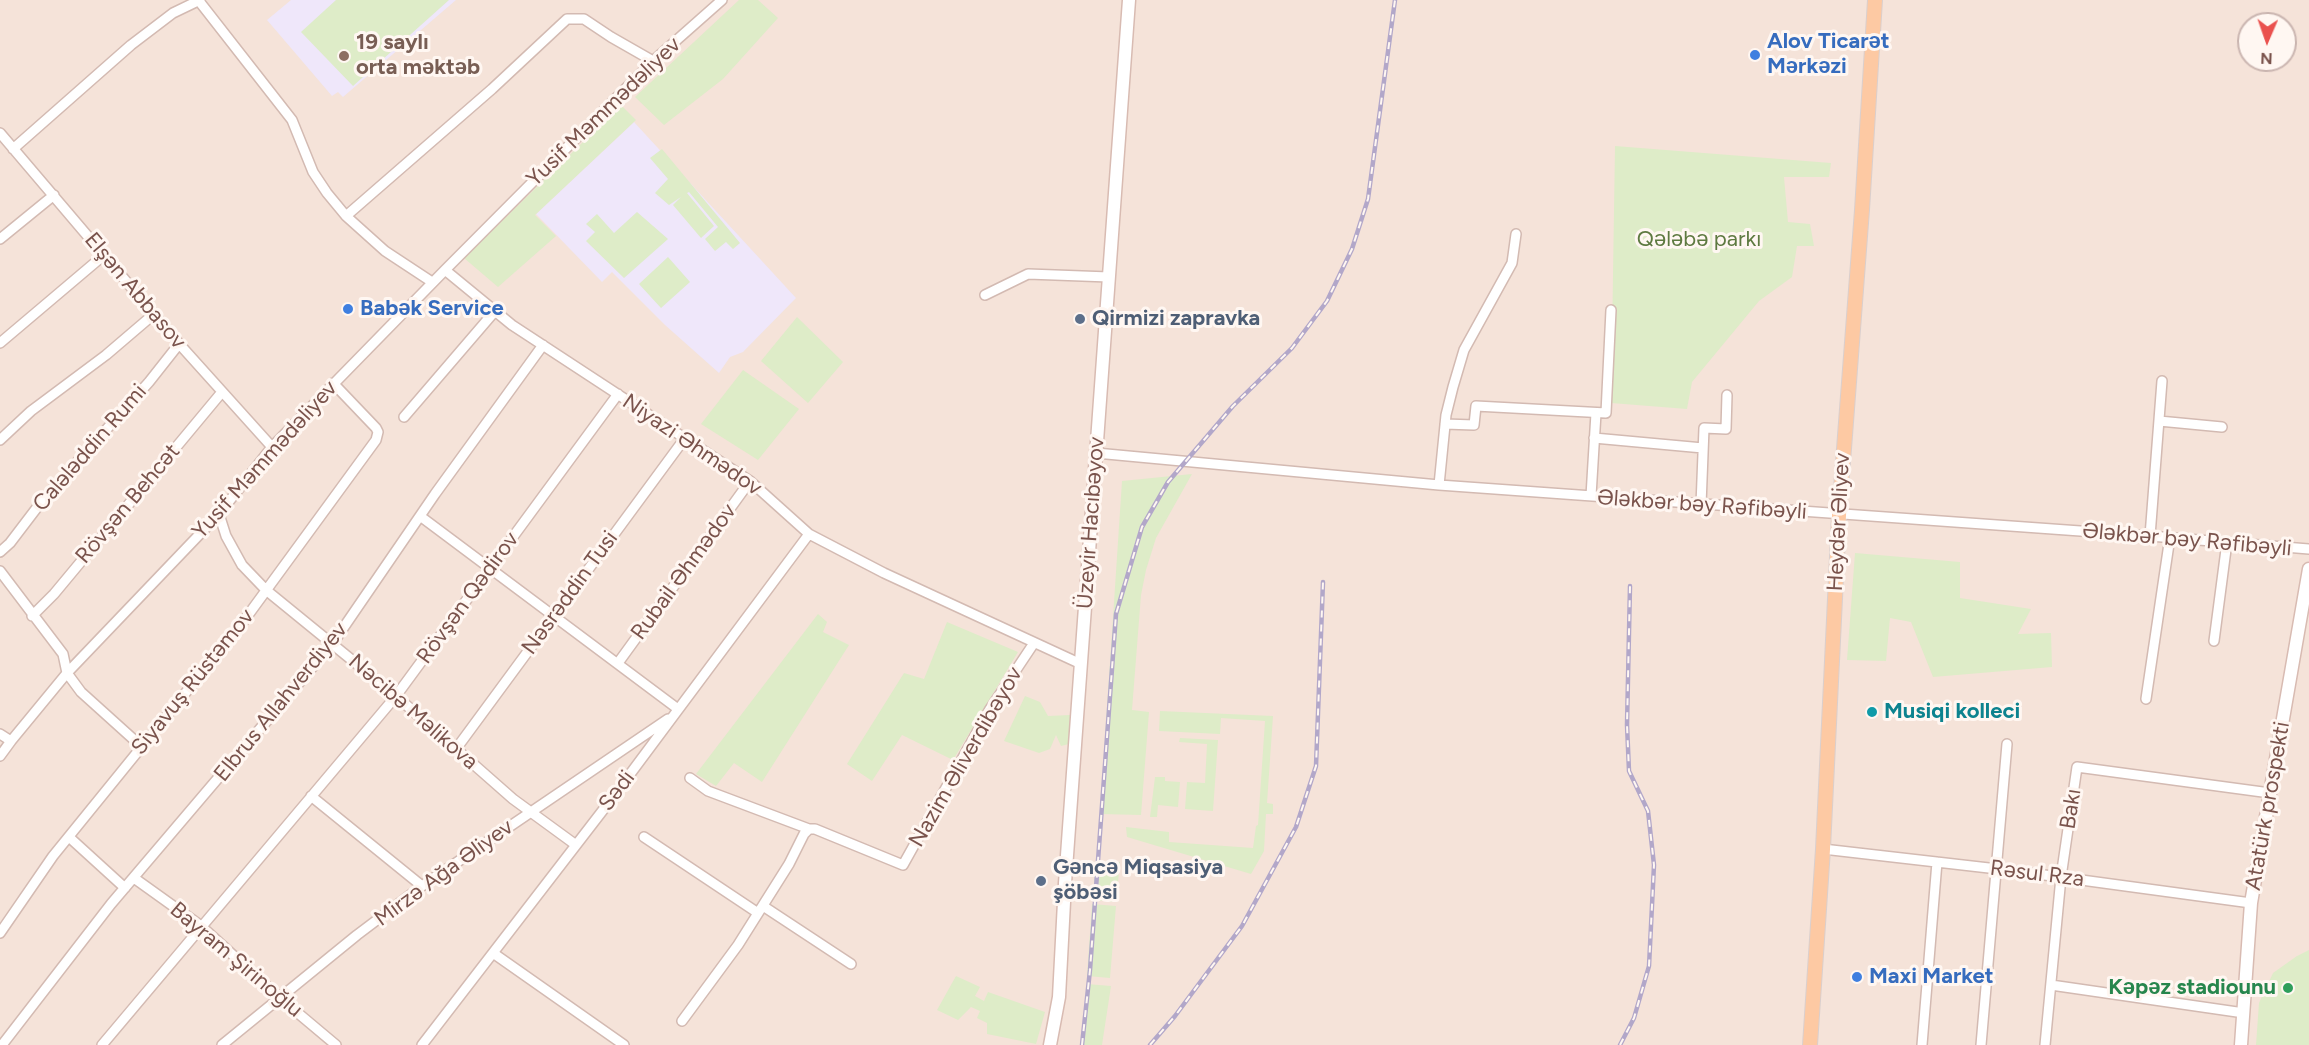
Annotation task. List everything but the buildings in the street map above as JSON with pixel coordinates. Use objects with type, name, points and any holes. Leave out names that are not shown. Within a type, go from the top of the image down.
[{"type":"main road","name":"Üzeyir Hacıbəyov","points":[[1050,1045],[1059,997],[1080,664],[1129,0]]},
{"type":"main road","name":"Heydər Əliyev","points":[[1810,1045],[1823,849],[1839,515],[1875,0]]},
{"type":"main road","name":"Atatürk prospekti","points":[[2241,1045],[2251,903],[2309,569]]},
{"type":"street","points":[[13,149],[131,45],[173,13],[200,0],[292,120],[313,172],[346,216],[385,251],[432,282]]},
{"type":"street","name":"Yusif Məmmədəliyev","points":[[0,756],[68,673],[219,514],[272,447],[333,383],[653,61],[722,0]]},
{"type":"street","points":[[346,216],[492,89],[567,19],[584,19],[653,61]]},
{"type":"street","name":"Elşən Abbasov","points":[[0,133],[179,344],[272,447]]},
{"type":"street","points":[[0,238],[54,195]]},
{"type":"street","points":[[1439,485],[1445,424],[1464,350],[1512,263],[1516,234]]},
{"type":"street","points":[[0,343],[105,255]]},
{"type":"street","name":"Niyazi Əhmədov","points":[[445,270],[495,311],[543,345],[750,481],[809,534],[884,573],[1080,664]]},
{"type":"street","points":[[985,295],[1028,274],[1109,277]]},
{"type":"street","points":[[1445,424],[1474,425],[1476,406],[1606,414],[1611,310]]},
{"type":"street","points":[[404,417],[495,311]]},
{"type":"street","points":[[0,440],[31,411],[105,355],[154,314]]},
{"type":"street","name":"Calələddin Rumi","points":[[0,552],[10,543],[42,501],[149,382],[179,344]]},
{"type":"street","name":"Elbrus Allahverdiyev","points":[[5,1044],[134,878],[333,643],[420,516],[543,345]]},
{"type":"street","points":[[2150,536],[2162,381]]},
{"type":"street","name":"Siyavuş Rüstəmov","points":[[0,933],[69,837],[243,622],[376,440],[378,432],[376,428],[333,383]]},
{"type":"street","name":"Rövşən Behcət","points":[[32,615],[54,594],[222,392]]},
{"type":"street","name":"Rövşən Qədirov","points":[[102,1045],[396,696],[618,394]]},
{"type":"street","points":[[1701,505],[1704,428],[1726,429],[1727,395]]},
{"type":"street","points":[[1591,496],[1596,413]]},
{"type":"street","points":[[2159,421],[2222,427]]},
{"type":"street","name":"Nəsrəddin Tusi","points":[[456,749],[685,438]]},
{"type":"street","points":[[1594,438],[1703,448]]},
{"type":"street","name":"Ələkbər bəy Rəfibəyli","points":[[1096,453],[1439,485],[2309,549]]},
{"type":"street","name":"Rubail Əhmədov","points":[[618,663],[750,481]]},
{"type":"street","name":"Nəcibə Məlikova","points":[[219,514],[226,536],[242,565],[266,590],[333,643],[530,812],[576,845]]},
{"type":"street","points":[[420,516],[618,663],[677,711]]},
{"type":"street","name":"Sədi","points":[[422,1045],[576,845],[809,534]]},
{"type":"street","points":[[2146,699],[2170,537]]},
{"type":"street","points":[[2214,641],[2227,542]]},
{"type":"street","points":[[0,571],[63,654],[68,673],[81,692],[142,747]]},
{"type":"street","name":"Nazim Əliverdibəyov","points":[[809,829],[903,865],[990,709],[1034,643]]},
{"type":"street","name":"Mirzə Ağa Əliyev","points":[[222,1045],[357,935],[422,886],[677,711]]},
{"type":"street","points":[[0,734],[11,741]]},
{"type":"street","points":[[1981,1045],[2007,744]]},
{"type":"street","name":"Bakı","points":[[2045,1045],[2061,877],[2078,766],[2270,793]]},
{"type":"street","points":[[682,1021],[724,965],[809,829],[708,791],[690,778]]},
{"type":"street","points":[[311,796],[422,886]]},
{"type":"street","points":[[69,837],[126,888]]},
{"type":"street","points":[[644,837],[851,964]]},
{"type":"street","name":"Rəsul Rza","points":[[1823,849],[1997,868],[2251,903]]},
{"type":"street","points":[[1922,1045],[1938,862]]},
{"type":"street","name":"Bayram Şirinoğlu","points":[[134,878],[201,926],[336,1045]]},
{"type":"street","points":[[493,952],[624,1045]]},
{"type":"street","points":[[2051,985],[2244,1013]]},
{"type":"shaded area","points":[[0,0],[2309,0],[2309,1045],[0,1045]]},
{"type":"shaded area","name":"19 saylı orta məktəb","points":[[291,0],[456,0],[343,97],[338,92],[332,96],[267,20]]},
{"type":"shaded area","points":[[634,122],[796,298],[743,352],[730,357],[719,373],[665,325],[612,272],[602,282],[536,214]]},
{"type":"green space","name":"19 saylı orta məktəb","points":[[336,0],[449,0],[353,86],[301,32]]},
{"type":"green space","points":[[739,0],[758,0],[778,18],[723,79],[664,125],[635,97]]},
{"type":"green space","points":[[621,105],[636,120],[535,215],[556,236],[498,287],[464,258]]},
{"type":"green space","name":"Qələbə parkı","points":[[1615,146],[1831,163],[1829,177],[1784,177],[1788,222],[1810,224],[1814,246],[1797,246],[1792,277],[1759,301],[1692,382],[1687,409],[1611,403]]},
{"type":"green space","points":[[662,149],[740,243],[733,249],[726,242],[715,251],[705,239],[718,227],[689,192],[687,193],[714,226],[701,238],[673,205],[681,197],[669,205],[655,193],[668,179],[650,158]]},
{"type":"green space","points":[[637,212],[668,239],[624,278],[586,241],[595,232],[586,224],[597,214],[614,233]]},
{"type":"green space","points":[[668,257],[690,282],[661,308],[639,284]]},
{"type":"green space","points":[[797,317],[843,362],[808,403],[761,361]]},
{"type":"green space","points":[[743,370],[799,409],[758,460],[701,424]]},
{"type":"green space","points":[[1192,474],[1156,538],[1141,595],[1132,710],[1149,712],[1141,815],[1100,814],[1122,481]]},
{"type":"green space","points":[[1855,553],[1960,562],[1960,598],[2031,609],[2018,634],[2051,633],[2052,667],[1933,677],[1911,622],[1890,618],[1886,661],[1847,660]]},
{"type":"green space","points":[[818,614],[827,622],[823,632],[849,645],[762,782],[734,763],[716,786],[696,774]]},
{"type":"green space","points":[[947,622],[1018,652],[953,760],[902,735],[872,781],[847,764],[904,673],[924,679]]},
{"type":"green space","points":[[1025,696],[1040,702],[1048,716],[1070,715],[1069,744],[1061,746],[1056,735],[1050,749],[1039,753],[1004,741]]},
{"type":"green space","points":[[1160,711],[1273,716],[1267,803],[1273,804],[1273,814],[1266,814],[1264,851],[1251,874],[1127,837],[1126,827],[1169,832],[1169,842],[1253,848],[1258,825],[1265,721],[1221,718],[1220,734],[1159,731]]},
{"type":"green space","points":[[1180,738],[1218,740],[1213,811],[1185,809],[1187,782],[1205,783],[1207,744],[1179,742]]},
{"type":"green space","points":[[1155,777],[1165,777],[1165,781],[1180,782],[1178,807],[1158,805],[1157,817],[1150,817]]},
{"type":"green space","points":[[1095,862],[1120,862],[1116,902],[1093,900]]},
{"type":"green space","points":[[1092,904],[1116,906],[1110,978],[1087,976]]},
{"type":"green space","name":"Kәpәz stadiounu","points":[[2309,950],[2309,1045],[2256,1045],[2259,1003],[2273,973]]},
{"type":"green space","points":[[956,976],[980,987],[975,996],[984,1001],[988,992],[1045,1012],[1036,1044],[987,1034],[987,1023],[977,1018],[980,1011],[971,1007],[958,1020],[937,1010]]},
{"type":"green space","points":[[1087,984],[1111,986],[1102,1045],[1082,1045]]},
{"type":"railway","points":[[1082,1045],[1090,970],[1116,614],[1142,527],[1168,482],[1233,406],[1292,348],[1327,301],[1352,249],[1368,199],[1395,0]]},
{"type":"railway","points":[[1150,1045],[1175,1016],[1242,926],[1296,827],[1316,766],[1323,582]]},
{"type":"railway","points":[[1620,1045],[1634,1018],[1649,966],[1654,865],[1648,811],[1629,771],[1627,725],[1630,586]]},
{"type":"place","name":"Alov Ticarət Mərkəzi","points":[[1755,55]]},
{"type":"place","name":"19 saylı orta məktəb","points":[[344,56]]},
{"type":"place","name":"Babək Service","points":[[348,309]]},
{"type":"place","name":"Qirmizi zapravka","points":[[1080,319]]},
{"type":"place","name":"Musiqi kolleci","points":[[1872,712]]},
{"type":"place","name":"Gəncə Miqsasiya şöbəsi","points":[[1041,881]]},
{"type":"place","name":"Maxi Market","points":[[1857,977]]},
{"type":"place","name":"Kәpәz stadiounu","points":[[2288,988]]}]
